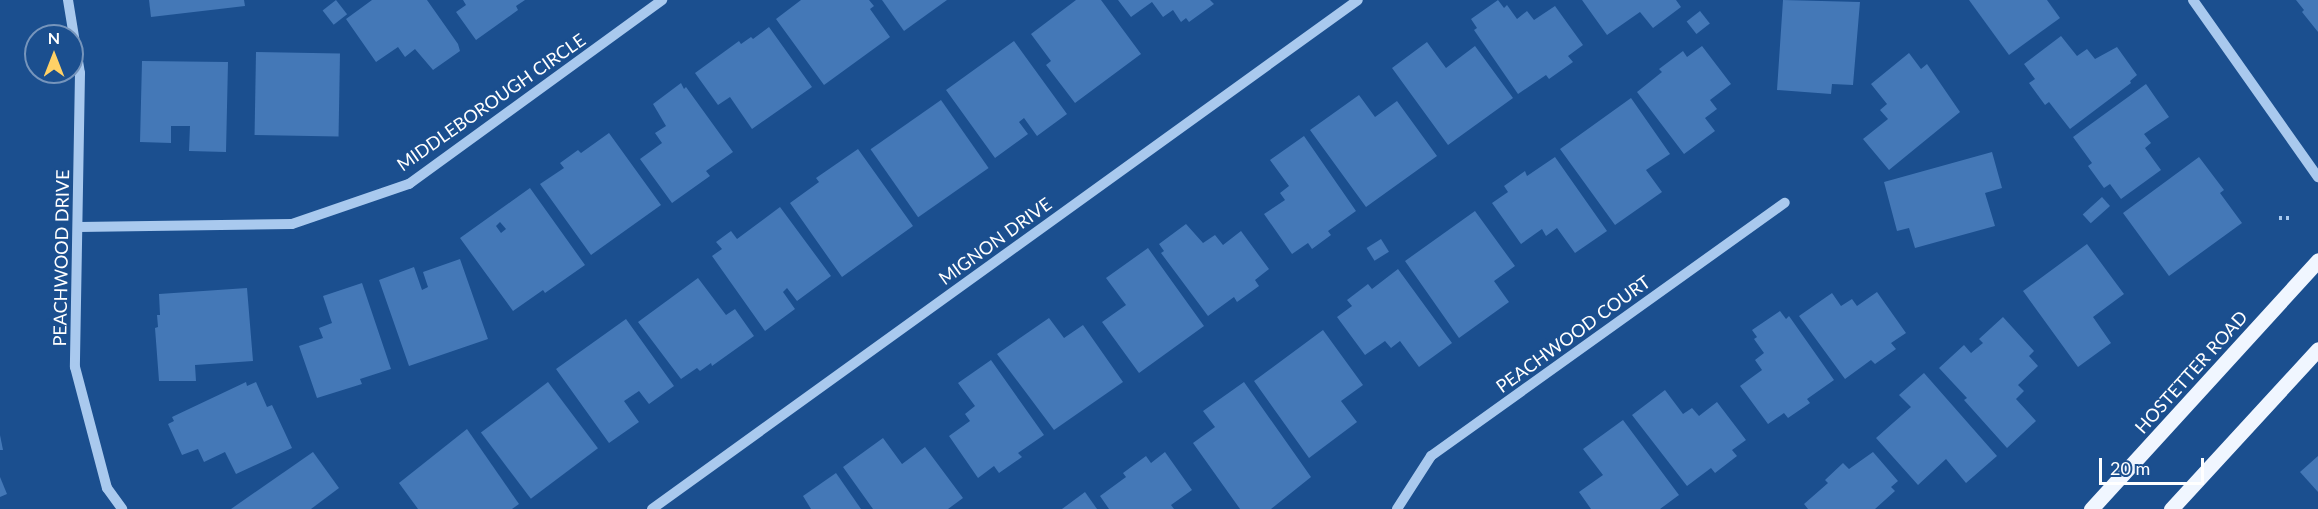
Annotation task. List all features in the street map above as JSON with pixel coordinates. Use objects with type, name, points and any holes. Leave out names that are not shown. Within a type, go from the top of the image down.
[{"type":"main road","name":"HOSTETTER ROAD","points":[[2091,509],[2318,260]]},
{"type":"main road","points":[[2171,509],[2318,349]]},
{"type":"street","name":"PEACHWOOD DRIVE","points":[[68,0],[80,73],[75,367],[107,488],[122,509]]},
{"type":"street","name":"MIDDLEBOROUGH CIRCLE","points":[[79,227],[292,224],[409,184],[662,0]]},
{"type":"street","name":"MIGNON DRIVE","points":[[652,509],[1358,0]]},
{"type":"street","points":[[2193,0],[2318,177]]},
{"type":"street","name":"PEACHWOOD COURT","points":[[1397,509],[1431,456],[1785,203]]},
{"type":"path","points":[[2279,218],[2294,218]]},
{"type":"building","points":[[149,0],[244,0],[245,6],[151,17]]},
{"type":"building","points":[[336,0],[347,14],[334,25],[323,10]]},
{"type":"building","points":[[372,0],[427,0],[458,44],[460,51],[433,70],[415,49],[405,57],[398,47],[376,62],[346,19]]},
{"type":"building","points":[[463,0],[525,0],[516,6],[518,10],[476,40],[456,12],[466,5]]},
{"type":"building","points":[[801,0],[869,0],[874,6],[870,9],[890,37],[824,85],[776,19]]},
{"type":"building","points":[[882,0],[947,0],[904,31]]},
{"type":"building","points":[[1076,0],[1101,0],[1141,54],[1075,103],[1046,65],[1051,61],[1031,34]]},
{"type":"building","points":[[1118,0],[1210,0],[1214,4],[1189,22],[1186,18],[1181,22],[1173,10],[1163,17],[1152,2],[1131,17]]},
{"type":"building","points":[[1498,0],[1504,8],[1507,5],[1517,19],[1527,11],[1534,20],[1555,6],[1583,45],[1568,56],[1573,62],[1549,79],[1546,75],[1518,94],[1474,30],[1477,28],[1471,19]]},
{"type":"building","points":[[1582,0],[1676,0],[1681,7],[1653,28],[1640,12],[1607,35]]},
{"type":"building","points":[[1783,0],[1860,2],[1853,85],[1832,84],[1831,94],[1777,90]]},
{"type":"building","points":[[1969,0],[2047,0],[2060,18],[2009,55]]},
{"type":"building","points":[[2296,0],[2318,0],[2318,32],[2302,12],[2304,10]]},
{"type":"building","points":[[1700,11],[1710,24],[1696,34],[1687,21]]},
{"type":"building","points":[[769,27],[812,87],[752,129],[730,97],[718,105],[695,73],[739,41],[741,44],[751,37],[753,39]]},
{"type":"building","points":[[2061,36],[2077,56],[2087,49],[2095,59],[2117,47],[2137,75],[2130,81],[2131,83],[2070,129],[2049,102],[2045,105],[2029,83],[2035,79],[2024,64]]},
{"type":"building","points":[[1014,41],[1067,114],[1037,136],[1024,118],[1019,122],[1028,134],[995,158],[946,90]]},
{"type":"building","points":[[1427,42],[1446,68],[1475,46],[1513,98],[1448,145],[1392,68]]},
{"type":"building","points":[[1702,46],[1731,84],[1710,100],[1717,109],[1705,118],[1715,131],[1684,154],[1637,92],[1662,72],[1659,69],[1683,51],[1687,57]]},
{"type":"building","points":[[256,52],[340,53],[339,136],[255,135]]},
{"type":"building","points":[[1909,53],[1921,69],[1927,64],[1960,112],[1889,170],[1863,139],[1888,119],[1880,110],[1887,104],[1871,84]]},
{"type":"building","points":[[142,61],[228,62],[226,152],[189,151],[190,126],[171,126],[171,143],[140,142]]},
{"type":"building","points":[[681,83],[733,152],[706,171],[710,176],[672,203],[640,159],[662,143],[655,133],[666,126],[653,104]]},
{"type":"building","points":[[2146,84],[2169,117],[2144,134],[2151,143],[2145,148],[2161,170],[2121,199],[2110,184],[2104,188],[2088,166],[2092,163],[2073,137]]},
{"type":"building","points":[[1359,95],[1375,117],[1397,101],[1437,156],[1366,207],[1310,130]]},
{"type":"building","points":[[1631,98],[1670,154],[1646,170],[1662,192],[1615,225],[1560,149]]},
{"type":"building","points":[[941,100],[989,168],[918,217],[871,149]]},
{"type":"building","points":[[609,133],[661,205],[591,255],[540,184],[564,168],[560,163],[578,150],[581,153]]},
{"type":"building","points":[[1304,136],[1356,211],[1328,231],[1331,235],[1312,249],[1308,243],[1292,254],[1264,214],[1285,200],[1280,193],[1289,186],[1270,160]]},
{"type":"building","points":[[858,149],[913,226],[842,277],[790,203],[819,182],[816,178]]},
{"type":"building","points":[[1992,152],[2002,188],[1985,193],[1995,226],[1915,248],[1909,228],[1897,231],[1884,182]]},
{"type":"building","points":[[1555,157],[1607,231],[1575,253],[1557,228],[1546,236],[1542,229],[1521,244],[1492,203],[1508,192],[1504,186],[1525,171],[1527,176]]},
{"type":"building","points":[[2199,157],[2224,190],[2220,193],[2242,223],[2169,276],[2123,213]]},
{"type":"building","points":[[530,188],[585,265],[545,293],[543,290],[513,311],[460,238]],"holes":[[[500,222],[506,229],[501,233],[496,226]]]},
{"type":"building","points":[[2102,197],[2110,206],[2091,223],[2083,214]]},
{"type":"building","points":[[780,207],[831,276],[797,301],[787,288],[783,292],[795,309],[765,331],[712,256],[722,249],[716,242],[731,231],[737,239]]},
{"type":"building","points":[[1475,211],[1515,266],[1494,281],[1509,302],[1459,338],[1405,261]]},
{"type":"building","points":[[1186,224],[1203,243],[1215,235],[1223,245],[1241,231],[1269,269],[1255,280],[1259,286],[1237,302],[1234,297],[1208,316],[1161,253],[1164,251],[1159,244]]},
{"type":"building","points":[[1381,239],[1389,252],[1375,261],[1367,248]]},
{"type":"building","points":[[2087,244],[2124,294],[2093,317],[2111,343],[2078,367],[2023,291]]},
{"type":"building","points":[[1148,248],[1204,326],[1139,373],[1102,322],[1126,305],[1106,278]]},
{"type":"building","points":[[460,259],[488,339],[409,366],[379,280],[414,267],[422,290],[428,287],[423,272]]},
{"type":"building","points":[[1398,269],[1452,343],[1419,367],[1400,341],[1391,348],[1385,341],[1365,355],[1337,317],[1352,306],[1347,300],[1368,284],[1372,289]]},
{"type":"building","points":[[698,278],[726,315],[735,309],[754,336],[712,366],[711,363],[700,371],[697,368],[681,379],[638,322]]},
{"type":"building","points":[[362,283],[391,369],[360,379],[362,384],[317,398],[299,346],[323,338],[319,328],[332,323],[323,296]]},
{"type":"building","points":[[247,288],[253,361],[195,365],[196,381],[159,381],[155,328],[158,327],[157,315],[160,315],[159,294]]},
{"type":"building","points":[[1877,292],[1906,333],[1891,343],[1896,349],[1875,364],[1871,360],[1845,379],[1799,316],[1832,293],[1841,306],[1852,299],[1857,306]]},
{"type":"building","points":[[1780,311],[1786,319],[1789,316],[1834,380],[1807,399],[1810,403],[1788,418],[1784,413],[1768,424],[1740,386],[1762,370],[1755,360],[1764,353],[1754,339],[1757,337],[1752,330]]},
{"type":"building","points":[[2003,317],[2034,351],[2029,356],[2038,366],[2018,385],[2024,391],[2016,399],[2036,421],[2007,448],[1964,400],[1967,398],[1939,368],[1964,345],[1971,353],[1983,343],[1979,339]]},
{"type":"building","points":[[1049,318],[1064,338],[1083,325],[1123,382],[1054,430],[997,354]]},
{"type":"building","points":[[626,319],[674,386],[649,404],[639,391],[624,401],[639,422],[609,443],[556,369]]},
{"type":"building","points":[[1323,330],[1363,385],[1341,401],[1357,422],[1309,458],[1254,381]]},
{"type":"building","points":[[991,360],[1044,435],[1018,453],[1022,457],[999,473],[994,466],[978,478],[949,436],[970,421],[965,414],[975,406],[958,383]]},
{"type":"building","points":[[1924,373],[1997,456],[1966,483],[1946,459],[1918,485],[1876,438],[1911,407],[1899,395]]},
{"type":"building","points":[[246,382],[247,386],[256,382],[267,407],[272,405],[292,448],[236,474],[225,452],[204,462],[198,449],[182,455],[168,424],[174,421],[172,417]]},
{"type":"building","points":[[548,382],[598,448],[531,499],[481,433]]},
{"type":"building","points":[[1244,382],[1311,477],[1271,509],[1240,509],[1193,443],[1215,427],[1203,411]]},
{"type":"building","points":[[1665,390],[1683,414],[1692,408],[1699,416],[1717,402],[1746,440],[1732,450],[1737,456],[1715,473],[1711,468],[1687,486],[1632,415]]},
{"type":"building","points":[[1623,420],[1679,495],[1660,509],[1591,509],[1579,492],[1603,475],[1583,449]]},
{"type":"building","points":[[467,429],[519,504],[512,509],[418,509],[399,483]]},
{"type":"building","points":[[883,438],[902,464],[925,447],[963,498],[948,509],[873,509],[843,467]]},
{"type":"building","points":[[313,452],[339,488],[311,509],[231,509]]},
{"type":"building","points":[[1165,452],[1192,490],[1171,505],[1174,509],[1109,509],[1100,496],[1126,477],[1123,473],[1146,456],[1151,463]]},
{"type":"building","points":[[1873,452],[1898,481],[1891,487],[1895,491],[1875,509],[1808,509],[1804,504],[1828,483],[1825,480],[1843,463],[1849,469]]},
{"type":"building","points":[[2318,456],[2318,492],[2300,472]]},
{"type":"building","points":[[836,473],[861,509],[811,509],[803,496]]},
{"type":"building","points":[[0,477],[7,494],[0,497]]},
{"type":"building","points":[[1085,492],[1097,509],[1062,509]]}]
